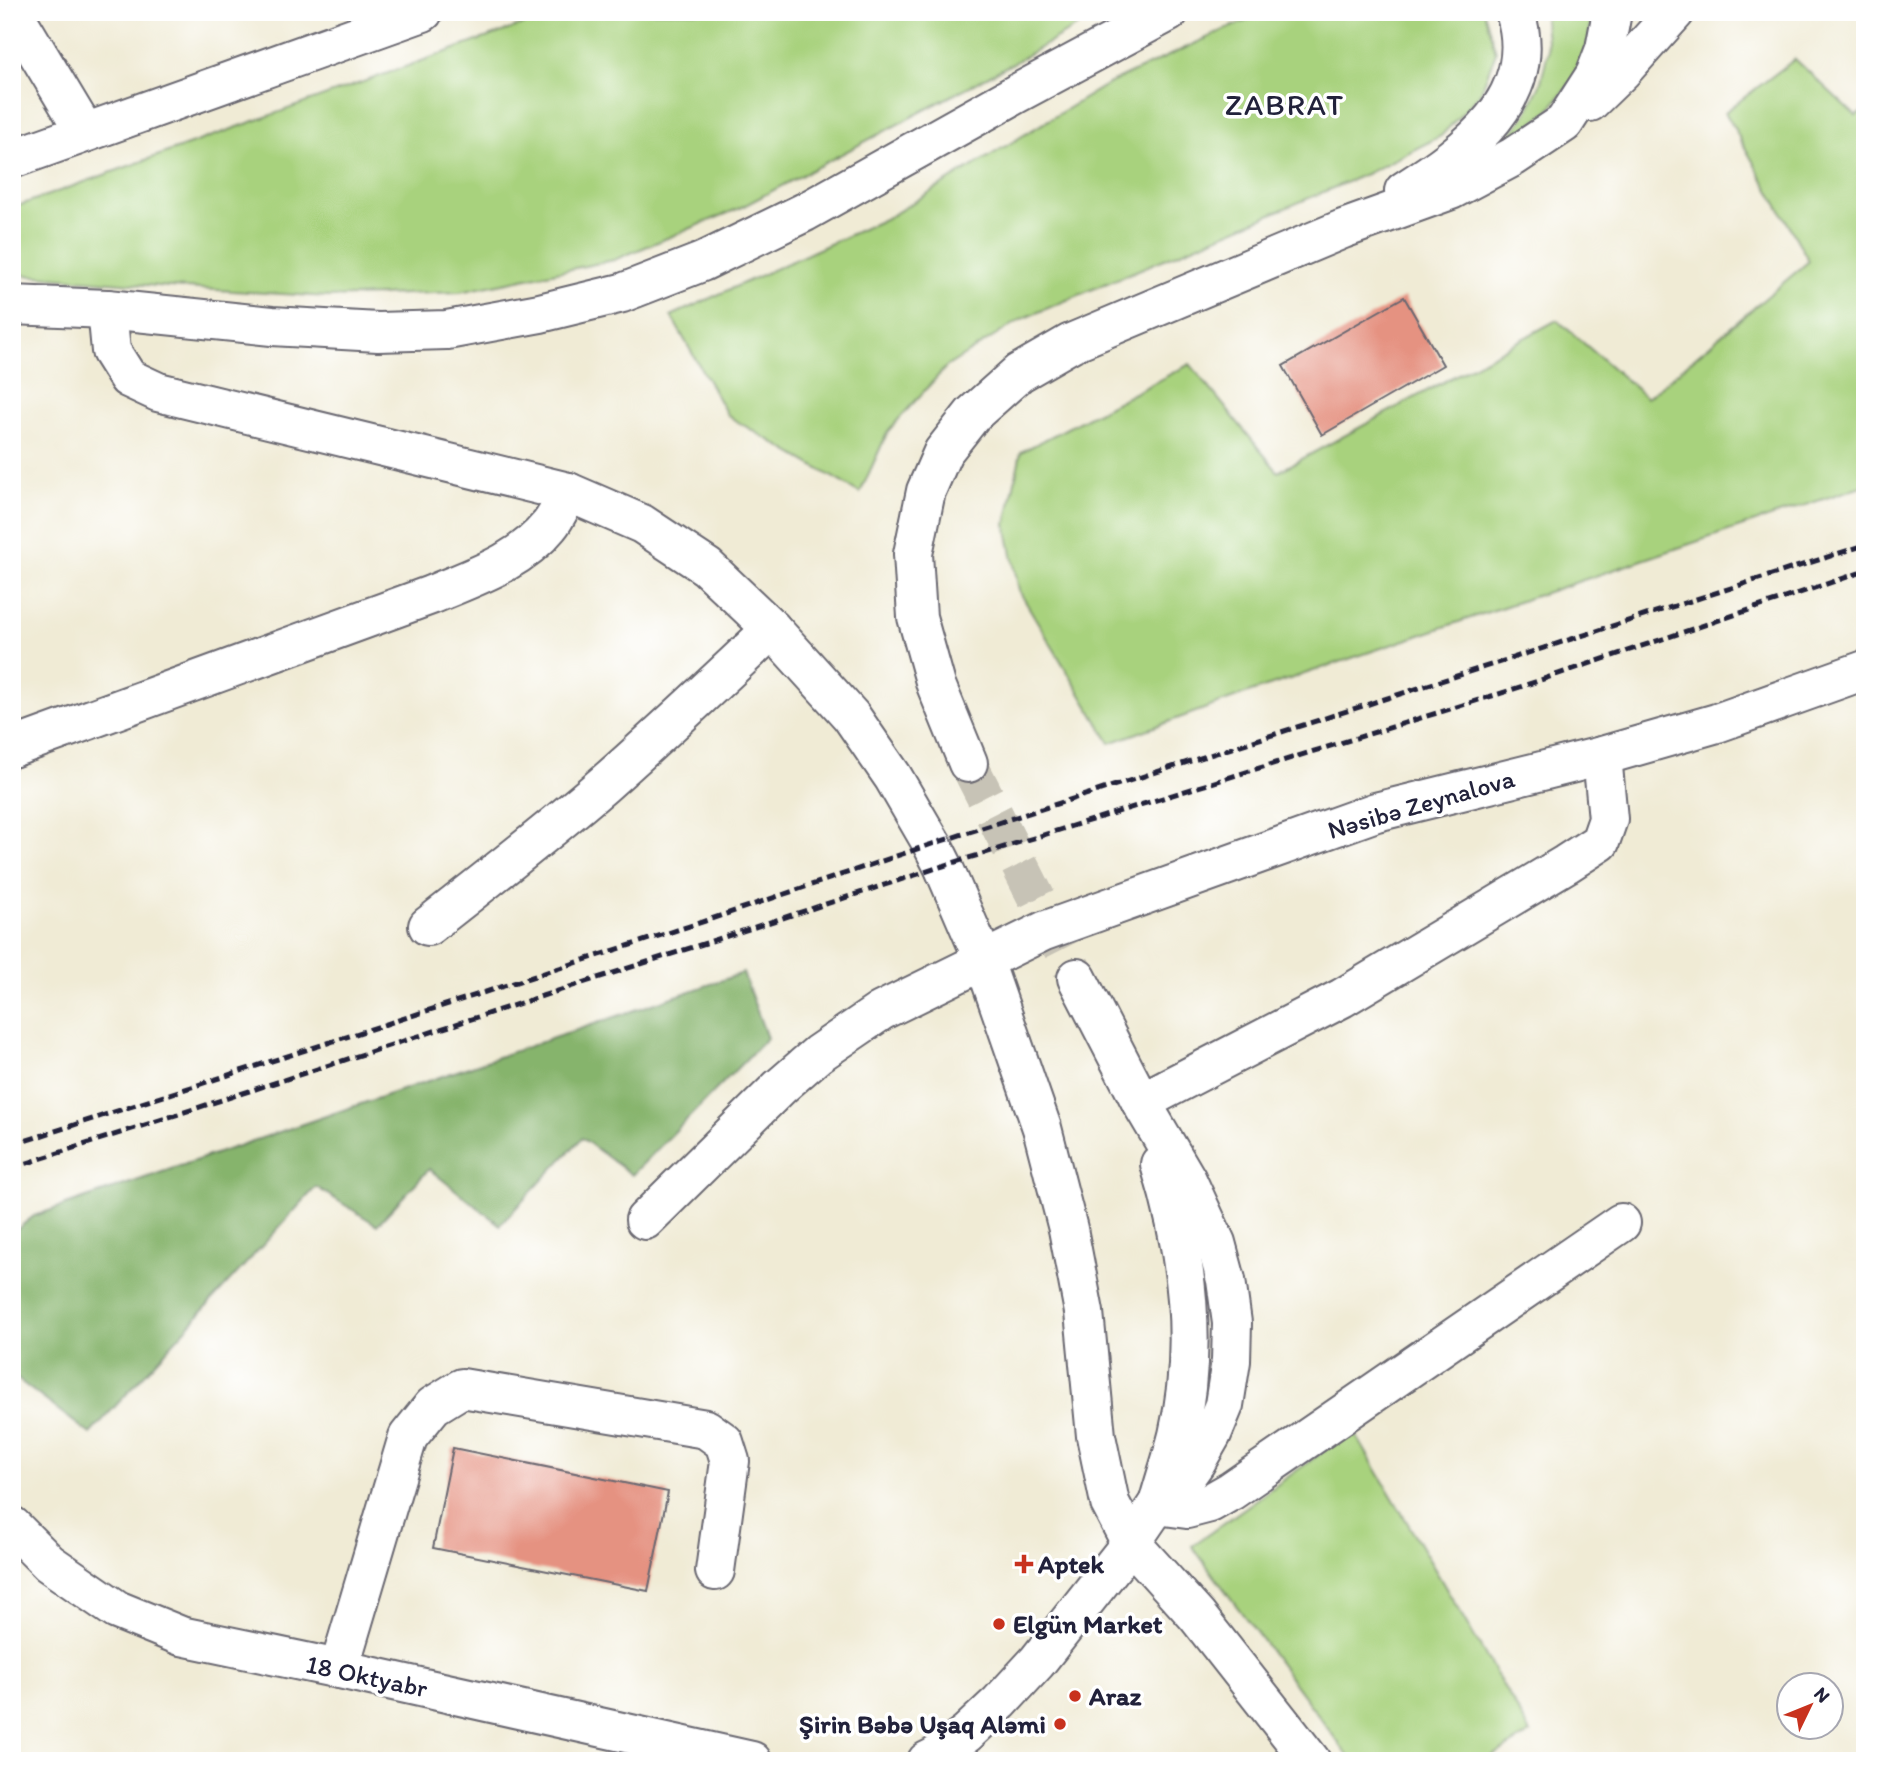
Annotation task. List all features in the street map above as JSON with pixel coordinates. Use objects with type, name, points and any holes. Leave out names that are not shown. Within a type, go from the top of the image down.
[{"type":"street","points":[[13,12],[85,132]]},
{"type":"street","points":[[12,159],[423,12]]},
{"type":"street","points":[[12,305],[107,309],[272,326],[378,331],[447,330],[540,313],[622,293],[702,262],[805,212],[1169,12]]},
{"type":"street","points":[[1343,229],[1440,168],[1483,132],[1504,106],[1519,71],[1521,43],[1515,12]]},
{"type":"street","points":[[1564,122],[1595,75],[1605,49],[1612,12]]},
{"type":"street","points":[[968,764],[936,685],[917,617],[913,554],[926,491],[943,452],[973,414],[1019,373],[1071,343],[1343,229],[1451,190],[1513,157],[1594,99],[1675,12]]},
{"type":"street","points":[[107,309],[111,351],[128,379],[158,392],[568,492],[642,524],[708,567],[772,629],[850,716],[893,778],[932,844],[984,961],[1042,1128],[1068,1229],[1084,1312],[1096,1436],[1110,1503],[1131,1544],[1197,1616],[1311,1761]]},
{"type":"street","points":[[12,748],[495,568],[525,550],[551,525],[568,492]]},
{"type":"street","points":[[428,926],[602,785],[772,629]]},
{"type":"street","name":"Nəsibə Zeynalova","points":[[645,1220],[780,1087],[818,1054],[881,1011],[1044,931],[1376,812],[1602,756],[1717,723],[1865,670]]},
{"type":"street","points":[[1142,1102],[1342,998],[1600,842],[1608,819],[1602,756]]},
{"type":"street","points":[[933,1759],[1000,1702],[1037,1662],[1131,1544],[1157,1505],[1189,1473],[1212,1434],[1224,1405],[1231,1361],[1232,1323],[1226,1280],[1216,1243],[1187,1180],[1142,1102],[1077,978]]},
{"type":"street","points":[[1157,1505],[1187,1508],[1210,1503],[1622,1223]]},
{"type":"street","points":[[339,1669],[408,1437],[433,1406],[462,1388],[706,1429],[724,1443],[730,1461],[715,1571]]},
{"type":"street","name":"18 Oktyabr","points":[[13,1528],[49,1563],[117,1610],[181,1636],[752,1761]]},
{"type":"green space","points":[[558,12],[1102,12],[1015,62],[740,208],[614,260],[460,292],[328,297],[12,274],[12,208]]},
{"type":"green space","points":[[1267,12],[1484,12],[1496,52],[1480,94],[1441,136],[1366,174],[1022,319],[946,367],[888,431],[860,493],[728,416],[671,316],[889,217],[1108,84]]},
{"type":"green space","points":[[1544,12],[1592,12],[1589,39],[1576,77],[1547,112],[1498,150],[1526,115],[1541,82],[1548,51]]},
{"type":"green space","points":[[1795,59],[1856,116],[1865,110],[1865,485],[1251,692],[1110,743],[1019,591],[1006,524],[1021,452],[1190,364],[1278,472],[1557,320],[1647,398],[1809,261],[1725,112]]},
{"type":"green space","points":[[743,973],[767,1038],[632,1175],[582,1138],[500,1225],[429,1169],[377,1225],[316,1187],[90,1434],[12,1375],[12,1233],[34,1216]]},
{"type":"green space","points":[[1353,1430],[1531,1733],[1484,1761],[1352,1761],[1192,1546]]},
{"type":"building","points":[[1404,297],[1443,365],[1322,435],[1283,366]]},
{"type":"building","points":[[453,1448],[668,1492],[648,1591],[433,1548]]},
{"type":"tunnel","points":[[968,763],[1077,978]]},
{"type":"railway","points":[[12,1145],[705,921],[932,844],[1865,545]]},
{"type":"railway","points":[[12,1168],[943,866],[1508,691],[1865,571]]},
{"type":"place","name":"Aptek","points":[[1024,1564]]},
{"type":"place","name":"Elgün Market","points":[[999,1624]]},
{"type":"place","name":"Araz","points":[[1075,1696]]},
{"type":"place","name":"Şirin Bəbə Uşaq Aləmi","points":[[1060,1724]]},
{"type":"district","name":"ZABRAT","points":[[1285,105]]}]
